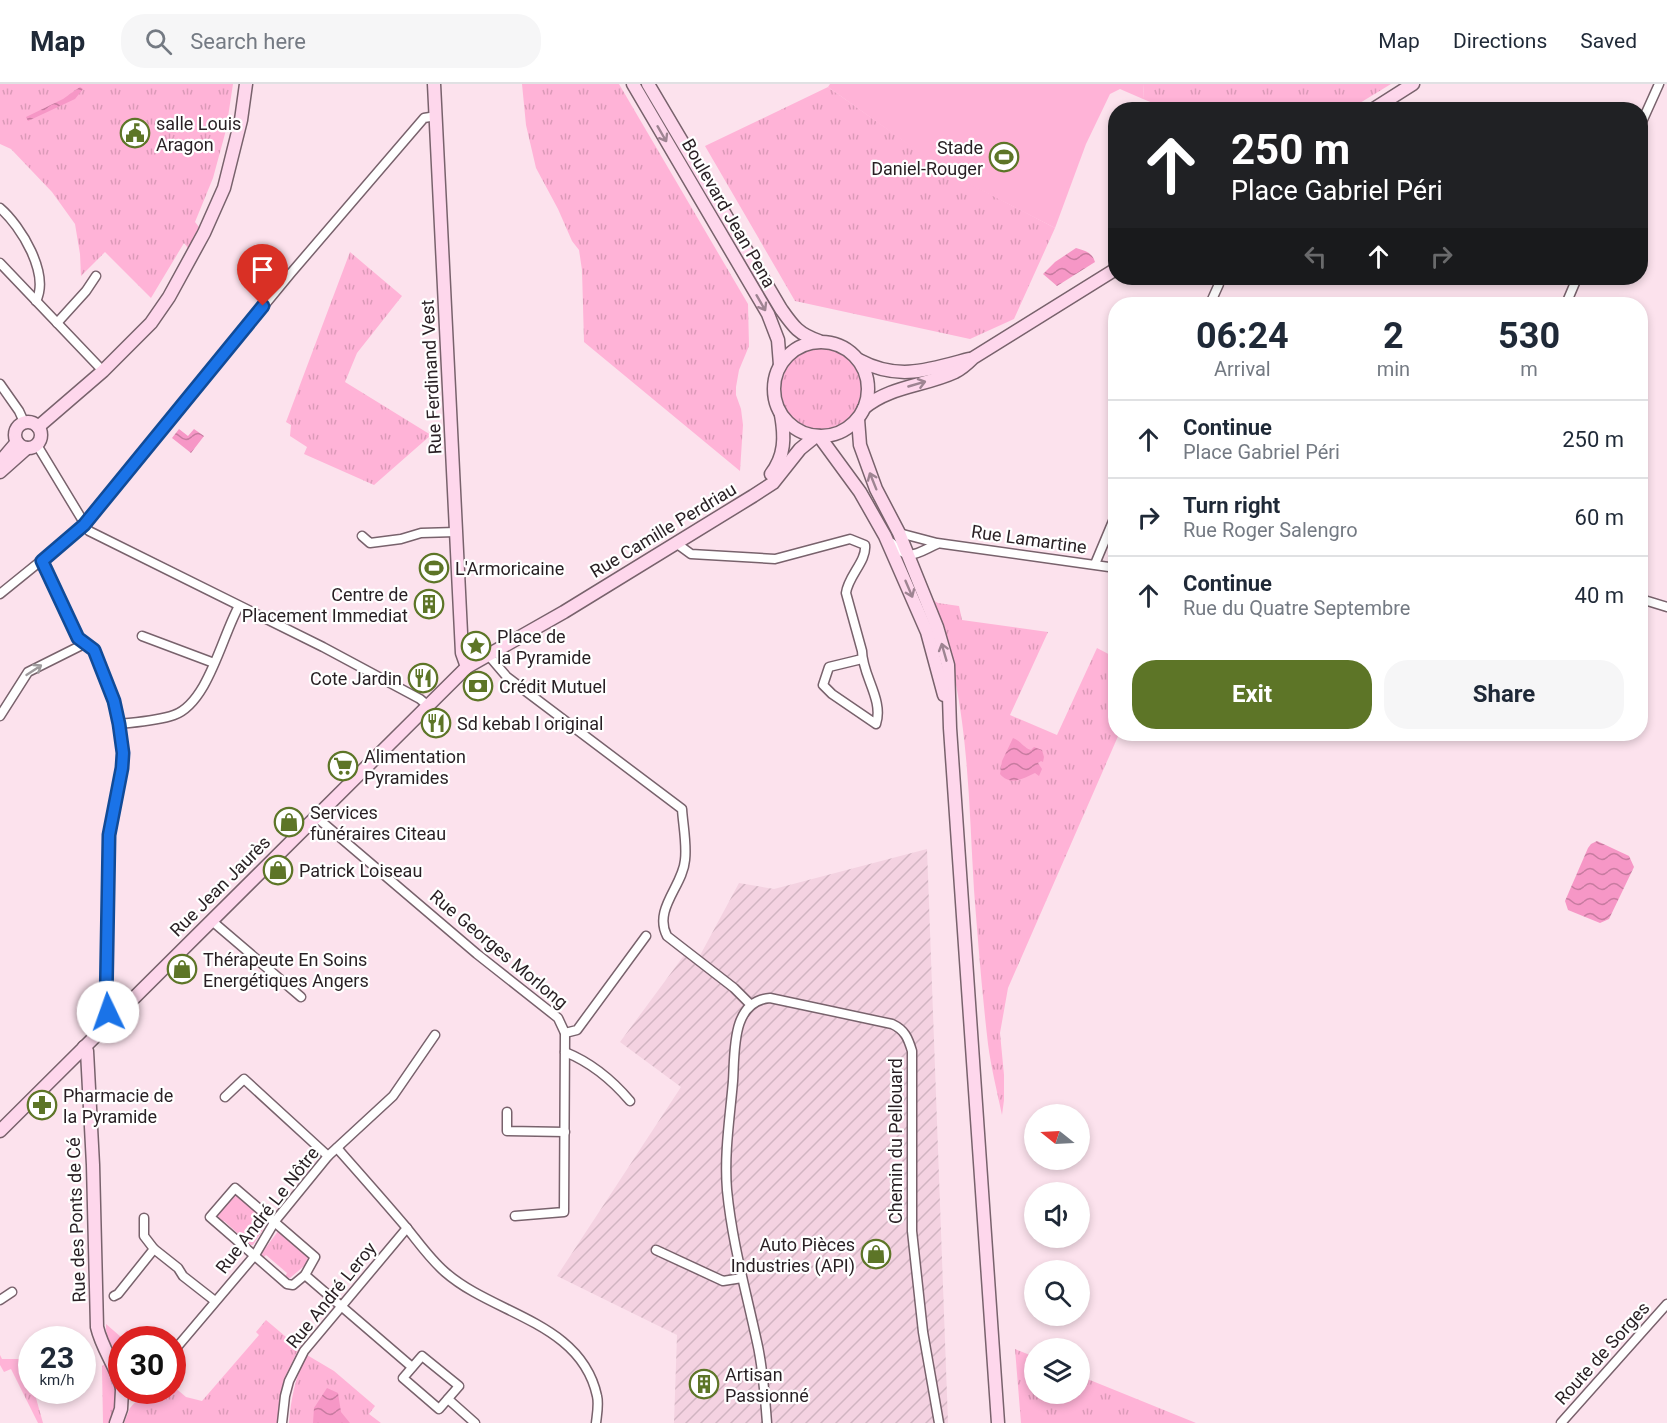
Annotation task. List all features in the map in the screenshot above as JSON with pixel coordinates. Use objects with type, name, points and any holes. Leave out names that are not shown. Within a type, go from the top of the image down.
[{"type":"main road","points":[[38,427],[103,371],[151,323],[169,297],[204,233],[224,188],[241,120],[246,84]]},
{"type":"main road","name":"Rue Ferdinand Vest","points":[[434,84],[462,653],[467,667]]},
{"type":"main road","name":"Boulevard Jean Pena","points":[[633,84],[768,314],[778,340],[780,365]]},
{"type":"main road","name":"Boulevard Jean Pena","points":[[648,84],[780,309],[805,337],[819,341]]},
{"type":"main road","points":[[1385,102],[1413,84]]},
{"type":"main road","points":[[973,358],[932,369],[905,372],[879,369],[858,359],[841,346],[819,341],[797,348],[780,365],[773,390],[775,403],[781,415],[791,426],[803,433],[818,436],[833,435],[846,429],[873,401],[890,393],[957,371],[973,358],[1108,274]]},
{"type":"main road","points":[[858,359],[865,370],[868,383],[868,396],[861,414],[860,446],[876,489],[899,533],[937,627],[948,665],[948,710],[998,1423]]},
{"type":"main road","name":"Rue Camille Perdriau","points":[[753,496],[778,464],[784,441],[781,415]]},
{"type":"main road","points":[[0,462],[40,438],[38,427],[32,422],[24,422],[15,430],[27,445]]},
{"type":"main road","points":[[818,436],[860,492],[885,536],[927,632],[948,710]]},
{"type":"main road","name":"Rue Camille Perdriau","points":[[467,667],[489,656],[773,483],[800,449],[818,436]]},
{"type":"main road","points":[[0,472],[27,445]]},
{"type":"main road","name":"Rue Jean Jaurès","points":[[0,1131],[467,667]]},
{"type":"main road","name":"Rue des Ponts de Cé","points":[[84,1047],[87,1051],[92,1119],[97,1327],[101,1344],[108,1356]]},
{"type":"main road","name":"Rue des Ponts de Cé","points":[[116,1423],[121,1404]]},
{"type":"street","points":[[1648,108],[1659,84]]},
{"type":"street","points":[[0,594],[84,525],[245,328],[424,118],[436,116]]},
{"type":"street","points":[[0,208],[25,237],[36,265],[39,295],[36,301]]},
{"type":"street","points":[[0,263],[103,371]]},
{"type":"street","points":[[57,323],[86,291],[96,276]]},
{"type":"street","points":[[0,384],[24,422]]},
{"type":"street","points":[[27,445],[89,531],[323,647],[420,699],[427,705]]},
{"type":"street","points":[[362,536],[370,543],[401,539],[420,533],[456,532]]},
{"type":"street","name":"Rue Lamartine","points":[[899,533],[938,543],[1108,566]]},
{"type":"street","points":[[1095,564],[1108,533]]},
{"type":"street","points":[[885,536],[900,554],[908,556],[938,543]]},
{"type":"street","points":[[676,543],[690,554],[775,559],[850,539],[865,544],[864,556],[847,584],[846,593],[879,715],[876,724],[832,694],[823,685],[829,668],[862,659]]},
{"type":"street","points":[[42,561],[78,638],[94,650],[113,699],[119,724],[123,753],[122,768],[109,835],[106,911],[106,1006],[112,1019]]},
{"type":"street","points":[[1648,602],[1667,607]]},
{"type":"street","points":[[119,724],[152,720],[183,711],[199,697],[239,606]]},
{"type":"street","points":[[142,636],[214,663]]},
{"type":"street","points":[[0,716],[28,672],[80,646],[83,642]]},
{"type":"street","points":[[489,656],[507,677],[682,809],[685,862],[665,911],[664,924],[668,936],[734,988],[751,1005],[742,1016],[738,1027],[727,1140],[727,1187],[731,1225],[758,1344],[764,1383],[766,1423]]},
{"type":"street","name":"Rue Georges Morlong","points":[[315,816],[477,954],[558,1018],[566,1033],[564,1212],[515,1216]]},
{"type":"street","points":[[212,921],[301,997]]},
{"type":"street","points":[[566,1033],[577,1030],[646,936]]},
{"type":"street","name":"Chemin du Pellouard","points":[[751,1005],[761,1000],[775,999],[892,1024],[908,1036],[912,1050],[912,1231],[923,1332],[939,1423]]},
{"type":"street","name":"Rue André Le Nôtre","points":[[186,1336],[255,1255],[275,1221],[328,1156],[393,1096],[435,1035]]},
{"type":"street","points":[[565,1052],[579,1058],[619,1088],[630,1101]]},
{"type":"street","points":[[225,1097],[244,1079],[328,1156]]},
{"type":"street","points":[[507,1112],[507,1131],[565,1132]]},
{"type":"street","points":[[337,1148],[428,1254],[456,1282],[471,1292],[546,1328],[567,1345],[582,1362],[591,1379],[597,1397],[596,1423]]},
{"type":"street","points":[[235,1188],[275,1221],[315,1257],[305,1275],[293,1285],[286,1284],[210,1217],[235,1188]]},
{"type":"street","points":[[144,1218],[144,1236],[154,1249],[178,1268],[183,1276],[216,1301]]},
{"type":"street","name":"Rue André Leroy","points":[[282,1423],[285,1396],[293,1371],[304,1351],[407,1228]]},
{"type":"street","points":[[114,1296],[154,1249]]},
{"type":"street","points":[[656,1250],[723,1281],[742,1278]]},
{"type":"street","points":[[305,1275],[412,1367]]},
{"type":"street","points":[[0,1300],[12,1292]]},
{"type":"street","name":"Route de Sorges","points":[[1561,1423],[1667,1304]]},
{"type":"street","points":[[422,1356],[459,1386],[448,1399],[439,1408],[403,1378],[422,1356]]},
{"type":"street","points":[[448,1399],[475,1423]]},
{"type":"shaded area","points":[[927,849],[948,1423],[674,1423],[677,1335],[557,1276],[681,1087],[620,1042],[685,954],[697,961],[739,883],[774,889]]},
{"type":"green space","points":[[0,84],[233,84],[226,130],[213,178],[195,222],[199,227],[188,248],[184,243],[151,298],[105,252],[81,276],[75,224],[52,192],[11,149],[0,144]]},
{"type":"green space","points":[[522,84],[619,84],[748,304],[749,346],[739,370],[736,387],[743,425],[740,471],[584,342],[582,270],[579,250],[572,241],[536,168],[526,125]]},
{"type":"green space","name":"Stade Daniel-Rouger","points":[[830,84],[1144,84],[1143,99],[1120,89],[1110,94],[1086,144],[1055,228],[948,173],[828,87]]},
{"type":"green space","points":[[1144,84],[1391,84],[1361,102],[1150,102],[1143,99]]},
{"type":"green space","points":[[828,87],[948,172],[1055,228],[1014,319],[970,339],[795,301],[705,146]]},
{"type":"green space","points":[[350,252],[402,296],[357,353],[345,382],[431,435],[374,485],[304,454],[307,447],[290,436],[291,425],[286,422]]},
{"type":"green space","points":[[821,349],[836,352],[849,361],[858,374],[861,389],[858,404],[849,417],[836,426],[821,429],[806,426],[793,417],[784,404],[781,389],[784,374],[793,361],[806,352]]},
{"type":"green space","points":[[931,599],[938,603],[959,606],[962,620],[1048,632],[1010,715],[1057,735],[1097,648],[1108,654],[1108,741],[1116,741],[1008,988],[1000,1033],[1004,1075],[1002,1115],[989,1053],[984,1006],[965,742],[953,670],[944,634]]},
{"type":"green space","points":[[232,1195],[242,1196],[240,1199],[261,1217],[264,1214],[268,1222],[253,1245],[242,1242],[244,1239],[224,1221],[220,1224],[216,1214]]},
{"type":"green space","points":[[279,1230],[285,1232],[282,1235],[303,1254],[306,1251],[309,1256],[304,1266],[290,1278],[285,1277],[287,1273],[266,1255],[263,1258],[261,1254]]},
{"type":"green space","points":[[266,1320],[299,1348],[284,1379],[277,1423],[124,1423],[134,1404],[186,1404],[186,1397],[202,1401],[259,1335],[256,1332]]},
{"type":"green space","points":[[1015,1349],[1024,1353],[1024,1404],[1090,1404],[1090,1380],[1196,1423],[1021,1423]]},
{"type":"green space","points":[[0,1355],[2,1359],[18,1359],[18,1383],[11,1369],[4,1372],[0,1365]]},
{"type":"green space","points":[[307,1355],[334,1371],[375,1406],[369,1414],[381,1423],[289,1423],[294,1388]]},
{"type":"green space","points":[[106,1363],[108,1368],[108,1404],[115,1404],[111,1423],[103,1423],[102,1366]]},
{"type":"green space","points":[[28,1404],[38,1404],[43,1423],[38,1423]]},
{"type":"water","points":[[80,87],[83,89],[75,99],[28,121],[26,117],[63,99]]},
{"type":"water","points":[[1076,248],[1090,254],[1095,262],[1057,286],[1043,274],[1055,262]]},
{"type":"water","points":[[179,429],[188,436],[194,429],[204,436],[191,453],[172,438]]},
{"type":"water","points":[[1013,738],[1031,750],[1034,747],[1042,750],[1044,757],[1043,762],[1038,763],[1042,769],[1039,776],[1035,773],[1012,781],[1000,774],[1002,761]]},
{"type":"water","points":[[1597,841],[1629,856],[1634,867],[1609,919],[1600,923],[1568,910],[1565,901],[1588,848]]},
{"type":"water","points":[[327,1388],[338,1393],[341,1412],[350,1423],[313,1423],[314,1408]]},
{"type":"place","name":"salle Louis Aragon","points":[[135,133]]},
{"type":"place","name":"Stade Daniel-Rouger","points":[[1004,157]]},
{"type":"place","name":"L'Armoricaine","points":[[434,568]]},
{"type":"place","name":"Centre de Placement Immediat","points":[[429,604]]},
{"type":"place","name":"Place de la Pyramide","points":[[476,646]]},
{"type":"place","name":"Cote Jardin","points":[[423,678]]},
{"type":"place","name":"Crédit Mutuel","points":[[478,686]]},
{"type":"place","name":"Sd kebab l original","points":[[436,723]]},
{"type":"place","name":"Alimentation Pyramides","points":[[343,766]]},
{"type":"place","name":"Services funéraires Citeau","points":[[289,822]]},
{"type":"place","name":"Patrick Loiseau","points":[[278,870]]},
{"type":"place","name":"Thérapeute En Soins Energétiques Angers","points":[[182,969]]},
{"type":"place","name":"Pharmacie de la Pyramide","points":[[42,1105]]},
{"type":"place","name":"Auto Pièces Industries (API)","points":[[876,1254]]},
{"type":"place","name":"Artisan Passionné","points":[[704,1384]]},
{"type":"route","points":[[108,1012],[106,1006],[106,911],[109,835],[122,768],[123,753],[119,724],[114,701],[94,650],[78,638],[42,561],[84,525],[263,306]]}]
